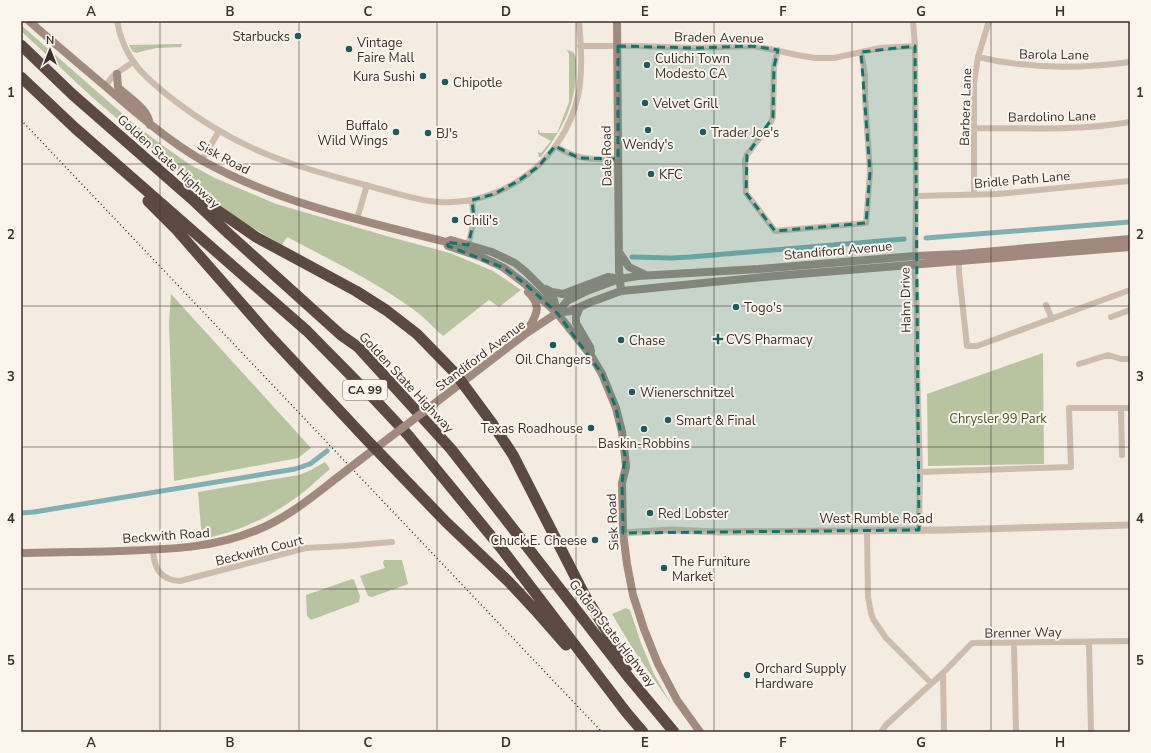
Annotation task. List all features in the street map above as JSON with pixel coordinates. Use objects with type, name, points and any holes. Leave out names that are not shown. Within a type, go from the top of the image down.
[{"type":"highway","name":"Golden State Highway","points":[[21,45],[72,94],[192,198],[229,234],[341,335],[358,348],[451,449],[630,679],[671,729]]},
{"type":"highway","name":"CA 99","points":[[21,77],[38,95],[307,331],[378,403],[408,435],[501,548],[626,712],[643,732]]},
{"type":"highway","points":[[72,94],[114,124],[153,158],[237,224],[372,300],[401,320],[434,350],[455,373],[492,423],[513,455],[593,610],[634,676],[671,729]]},
{"type":"highway","points":[[38,95],[72,132],[129,182],[175,228],[267,333],[375,449],[446,522],[509,582],[565,644],[622,715],[639,732]]},
{"type":"main road","name":"Sisk Road","points":[[29,21],[150,125],[172,142],[202,160],[238,179],[275,194],[357,219],[446,242],[451,240],[468,244],[492,252],[515,263],[526,272],[554,300],[558,313]]},
{"type":"main road","name":"Dale Road","points":[[617,21],[619,279],[621,291]]},
{"type":"main road","points":[[117,74],[118,87],[141,107],[149,118],[150,125]]},
{"type":"main road","name":"Standiford Avenue","points":[[558,313],[571,311],[621,291],[961,254],[1130,239]]},
{"type":"main road","name":"Sisk Road","points":[[446,242],[448,246],[481,257],[504,268],[515,276],[558,313],[592,357],[602,374],[616,408],[622,432],[626,468],[622,483],[623,533],[633,595],[649,644],[670,688],[700,732]]},
{"type":"main road","name":"Standiford Avenue","points":[[360,460],[524,335],[558,313],[567,301],[587,291],[619,279],[759,268],[915,260],[959,262],[1130,247]]},
{"type":"main road","points":[[619,252],[629,267],[648,276]]},
{"type":"main road","points":[[481,257],[514,281],[536,302],[538,308],[536,314],[524,335]]},
{"type":"main road","points":[[542,287],[552,292],[562,294],[608,277],[619,279]]},
{"type":"main road","points":[[580,307],[576,317],[576,323],[590,347],[592,357]]},
{"type":"main road","name":"Beckwith Road","points":[[21,553],[178,549],[202,546],[233,539],[258,530],[299,508],[360,460]]},
{"type":"street","points":[[117,21],[124,47],[140,71],[166,94],[191,113],[219,131],[264,153],[289,163],[367,186],[433,202],[472,200],[494,194],[518,181],[539,166],[555,146],[567,126],[576,104],[580,79],[579,21]]},
{"type":"street","name":"Hahn Drive","points":[[913,21],[915,46],[915,260],[920,472],[919,530]]},
{"type":"street","name":"Barbera Lane","points":[[974,195],[974,83],[978,58],[989,21]]},
{"type":"street","name":"Braden Avenue","points":[[580,46],[694,48],[752,46],[815,58],[834,58],[880,48],[915,46]]},
{"type":"street","points":[[778,50],[774,67],[773,117],[770,124],[747,155],[745,160],[746,193],[775,231],[866,223],[870,172],[864,99],[865,75],[861,52]]},
{"type":"street","name":"Barola Lane","points":[[978,58],[1005,63],[1049,67],[1086,67],[1130,62]]},
{"type":"street","points":[[105,86],[114,75],[133,62]]},
{"type":"street","name":"Bardolino Lane","points":[[974,128],[1076,128],[1106,126],[1130,122]]},
{"type":"street","points":[[202,160],[219,131]]},
{"type":"street","points":[[555,146],[579,158],[618,159]]},
{"type":"street","name":"Bridle Path Lane","points":[[916,196],[998,194],[1130,181]]},
{"type":"street","points":[[357,219],[367,186]]},
{"type":"street","points":[[468,244],[474,220],[472,200]]},
{"type":"street","points":[[959,262],[967,346],[977,346],[1130,290]]},
{"type":"street","points":[[1046,305],[1052,319]]},
{"type":"street","points":[[1111,317],[1130,310]]},
{"type":"street","points":[[1079,364],[1108,355],[1121,359],[1130,359]]},
{"type":"street","points":[[920,472],[1071,467],[1070,408],[1130,408]]},
{"type":"street","points":[[1121,408],[1122,456]]},
{"type":"street","name":"West Rumble Road","points":[[623,533],[670,530],[720,532],[919,530],[1130,525]]},
{"type":"street","points":[[867,530],[868,597],[873,619],[886,638],[931,683]]},
{"type":"street","name":"Beckwith Court","points":[[153,550],[154,560],[159,571],[167,579],[180,581],[306,548],[392,542]]},
{"type":"street","name":"Brenner Way","points":[[881,732],[886,725],[972,643],[1130,641]]},
{"type":"street","points":[[1089,642],[1091,732]]},
{"type":"street","points":[[1014,643],[1016,732]]},
{"type":"street","points":[[943,672],[944,732]]},
{"type":"highlighted area","points":[[618,46],[694,48],[752,46],[778,50],[774,67],[773,117],[747,155],[746,193],[775,231],[866,223],[870,172],[861,52],[915,46],[919,530],[623,533],[622,483],[625,456],[616,408],[602,374],[557,313],[525,284],[504,268],[448,246],[446,242],[468,245],[474,220],[472,200],[494,194],[518,181],[539,166],[555,146],[579,158],[618,159]]},
{"type":"green space","points":[[21,25],[133,123],[189,164],[215,178],[276,204],[450,253],[493,271],[521,290],[499,307],[489,300],[443,336],[414,310],[396,297],[365,279],[287,237],[282,245],[238,219],[197,187],[92,97],[21,31]]},
{"type":"green space","points":[[182,44],[181,47],[157,48],[138,53],[133,52],[129,45]]},
{"type":"green space","points":[[567,50],[573,52],[576,58],[575,82],[570,106],[561,127],[549,147],[541,157],[539,157],[538,152],[541,153],[551,141],[538,134],[538,130],[540,133],[557,133],[569,102],[569,54]]},
{"type":"green space","points":[[171,294],[311,448],[298,458],[174,481],[169,322]]},
{"type":"green space","name":"Chrysler 99 Park","points":[[1043,353],[1044,464],[928,466],[927,394]]},
{"type":"green space","points":[[325,462],[330,469],[286,505],[242,528],[202,539],[198,492],[299,475]]},
{"type":"green space","points":[[384,560],[402,560],[408,584],[372,597],[368,596],[360,576],[385,568],[383,563]]},
{"type":"green space","points":[[352,579],[354,580],[360,596],[359,602],[311,620],[307,616],[306,595]]},
{"type":"green space","points":[[626,608],[630,610],[641,643],[654,674],[671,704],[633,649],[612,614]]},
{"type":"waterway","points":[[926,238],[1130,222]]},
{"type":"waterway","points":[[632,257],[690,257],[904,239]]},
{"type":"waterway","points":[[21,513],[295,469],[310,464],[327,451]]},
{"type":"railway","points":[[21,120],[602,732]]},
{"type":"place","name":"Starbucks","points":[[298,36]]},
{"type":"place","name":"Vintage Faire Mall","points":[[349,49]]},
{"type":"place","name":"Culichi Town Modesto CA","points":[[647,65]]},
{"type":"place","name":"Kura Sushi","points":[[423,76]]},
{"type":"place","name":"Chipotle","points":[[445,82]]},
{"type":"place","name":"Velvet Grill","points":[[645,103]]},
{"type":"place","name":"Wendy's","points":[[648,130]]},
{"type":"place","name":"Buffalo Wild Wings","points":[[396,132]]},
{"type":"place","name":"Trader Joe's","points":[[703,132]]},
{"type":"place","name":"BJ's","points":[[428,133]]},
{"type":"place","name":"KFC","points":[[651,174]]},
{"type":"place","name":"Chili's","points":[[455,220]]},
{"type":"place","name":"Togo's","points":[[736,307]]},
{"type":"place","name":"CVS Pharmacy","points":[[718,339]]},
{"type":"place","name":"Chase","points":[[621,340]]},
{"type":"place","name":"Oil Changers","points":[[553,345]]},
{"type":"place","name":"Wienerschnitzel","points":[[632,392]]},
{"type":"place","name":"Smart & Final","points":[[668,420]]},
{"type":"place","name":"Texas Roadhouse","points":[[591,428]]},
{"type":"place","name":"Baskin-Robbins","points":[[644,429]]},
{"type":"place","name":"Red Lobster","points":[[650,513]]},
{"type":"place","name":"Chuck E. Cheese","points":[[595,540]]},
{"type":"place","name":"The Furniture Market","points":[[664,568]]},
{"type":"place","name":"Orchard Supply Hardware","points":[[747,675]]}]
